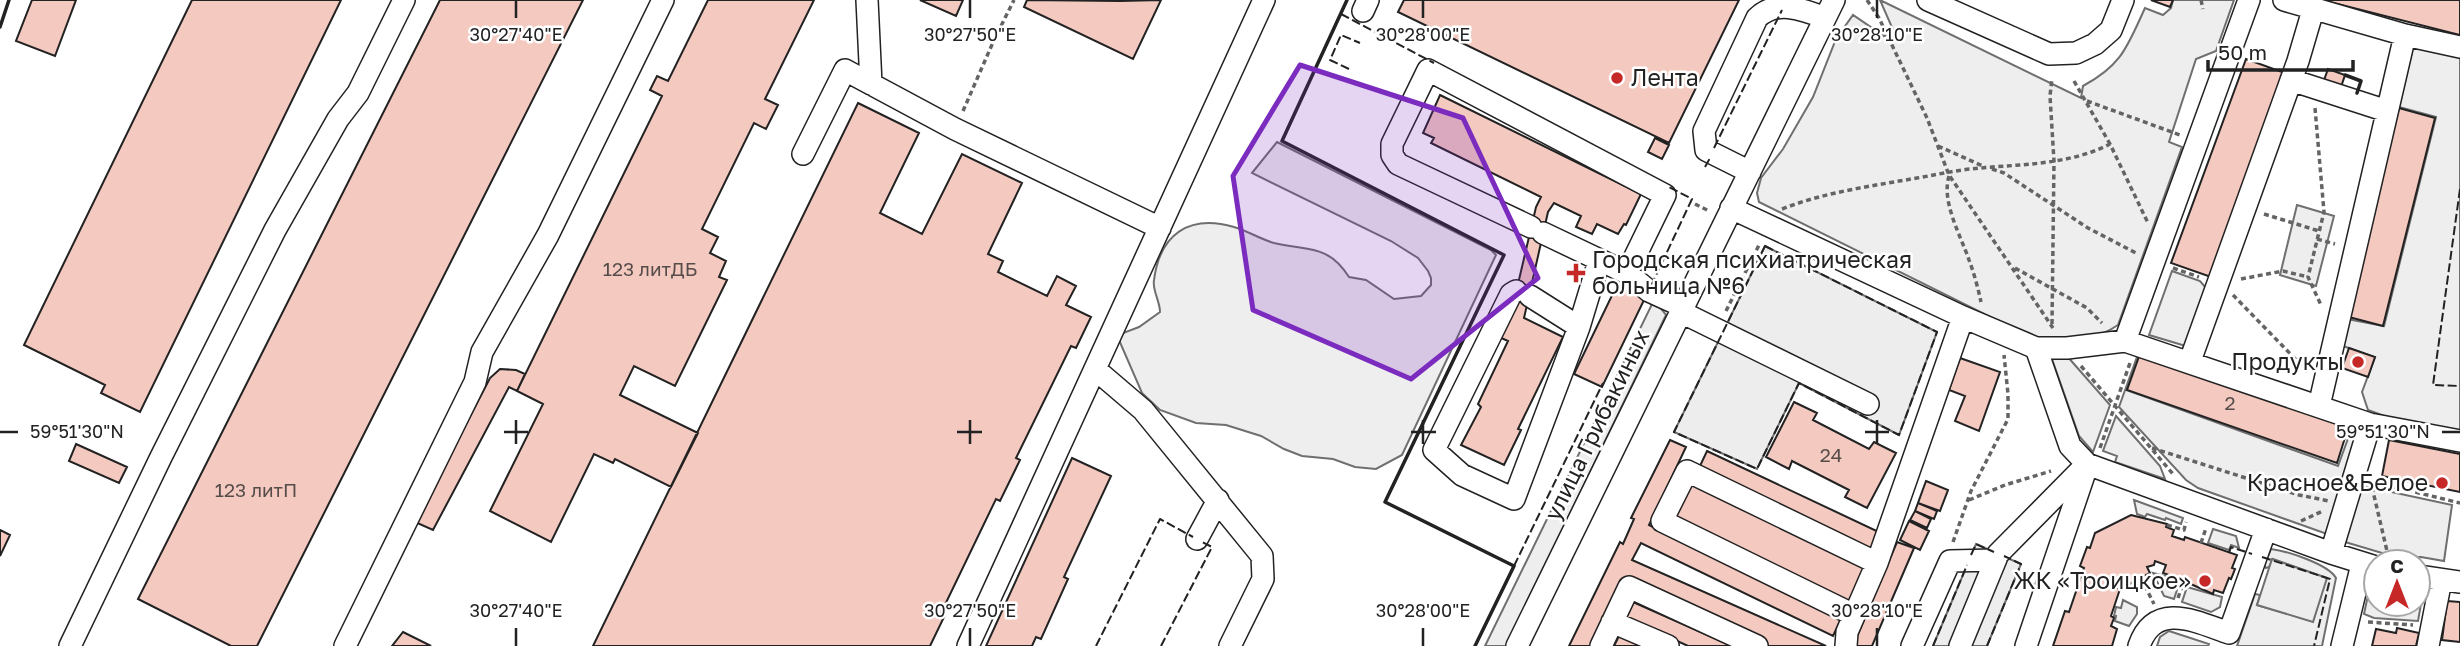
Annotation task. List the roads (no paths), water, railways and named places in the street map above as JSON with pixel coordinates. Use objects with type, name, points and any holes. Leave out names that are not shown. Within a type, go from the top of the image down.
[{"type":"street","points":[[70,646],[275,230],[338,119],[358,93],[404,0]]},
{"type":"street","points":[[345,646],[475,382],[482,352],[548,235],[663,0]]},
{"type":"street","points":[[867,0],[871,84]]},
{"type":"street","points":[[968,646],[1264,0]]},
{"type":"street","points":[[1939,2],[2049,54],[2063,54],[2076,53],[2095,44],[2111,30],[2123,0]]},
{"type":"street","points":[[2127,342],[2159,264],[2163,235],[2249,0]]},
{"type":"street","points":[[2284,0],[2405,35],[2460,47]]},
{"type":"street","points":[[1750,172],[1706,150],[1704,131],[1757,18],[1764,8],[1776,2],[1829,9]]},
{"type":"street","name":"улица Грибакиных","points":[[1517,646],[1682,310],[1722,211],[1750,172],[1829,9]]},
{"type":"street","points":[[2190,361],[2314,10]]},
{"type":"street","points":[[803,155],[868,22]]},
{"type":"street","points":[[2321,398],[2405,35]]},
{"type":"street","points":[[845,70],[955,128],[1160,228]]},
{"type":"street","points":[[1627,273],[1665,195],[1428,70],[1392,144],[1392,155],[1398,164],[1627,273],[1649,290],[1717,330],[1868,404]]},
{"type":"street","points":[[2291,80],[2387,111]]},
{"type":"street","points":[[1722,211],[2036,348],[2127,342],[2321,398],[2370,424],[2460,441]]},
{"type":"street","points":[[1579,327],[1523,293],[1511,294],[1434,450],[1462,475],[1514,499],[1579,327],[1599,261]]},
{"type":"street","points":[[1846,646],[1847,632],[1877,563],[1963,317]]},
{"type":"street","points":[[2036,348],[2070,446],[2199,515],[2266,529],[2362,563]]},
{"type":"street","points":[[1095,369],[1143,410],[1262,556],[1262,579],[1230,646]]},
{"type":"street","points":[[2331,553],[2370,424]]},
{"type":"street","points":[[1961,646],[1995,560],[2007,544],[2096,460]]},
{"type":"street","points":[[2026,646],[2096,460]]},
{"type":"street","points":[[1854,615],[1662,522],[1687,471],[1877,563]]},
{"type":"street","points":[[1197,539],[1218,500]]},
{"type":"street","points":[[2139,646],[2143,635],[2157,621],[2178,616],[2227,640],[2266,529]]},
{"type":"street","points":[[1912,646],[1950,561],[1995,560]]},
{"type":"street","points":[[2430,636],[2450,581],[2432,578]]},
{"type":"street","points":[[2342,646],[2362,584]]},
{"type":"street","points":[[1601,646],[1629,587],[1757,646]]},
{"type":"street","points":[[1612,622],[1668,646]]},
{"type":"place","name":"Лента","points":[[1617,78]]},
{"type":"place","name":"Городская психиатрическая больница №6","points":[[1576,273]]},
{"type":"place","name":"Продукты","points":[[2358,362]]},
{"type":"place","name":"Красное&Белое","points":[[2442,483]]},
{"type":"place","name":"ЖК «Троицкое»","points":[[2205,581]]}]
